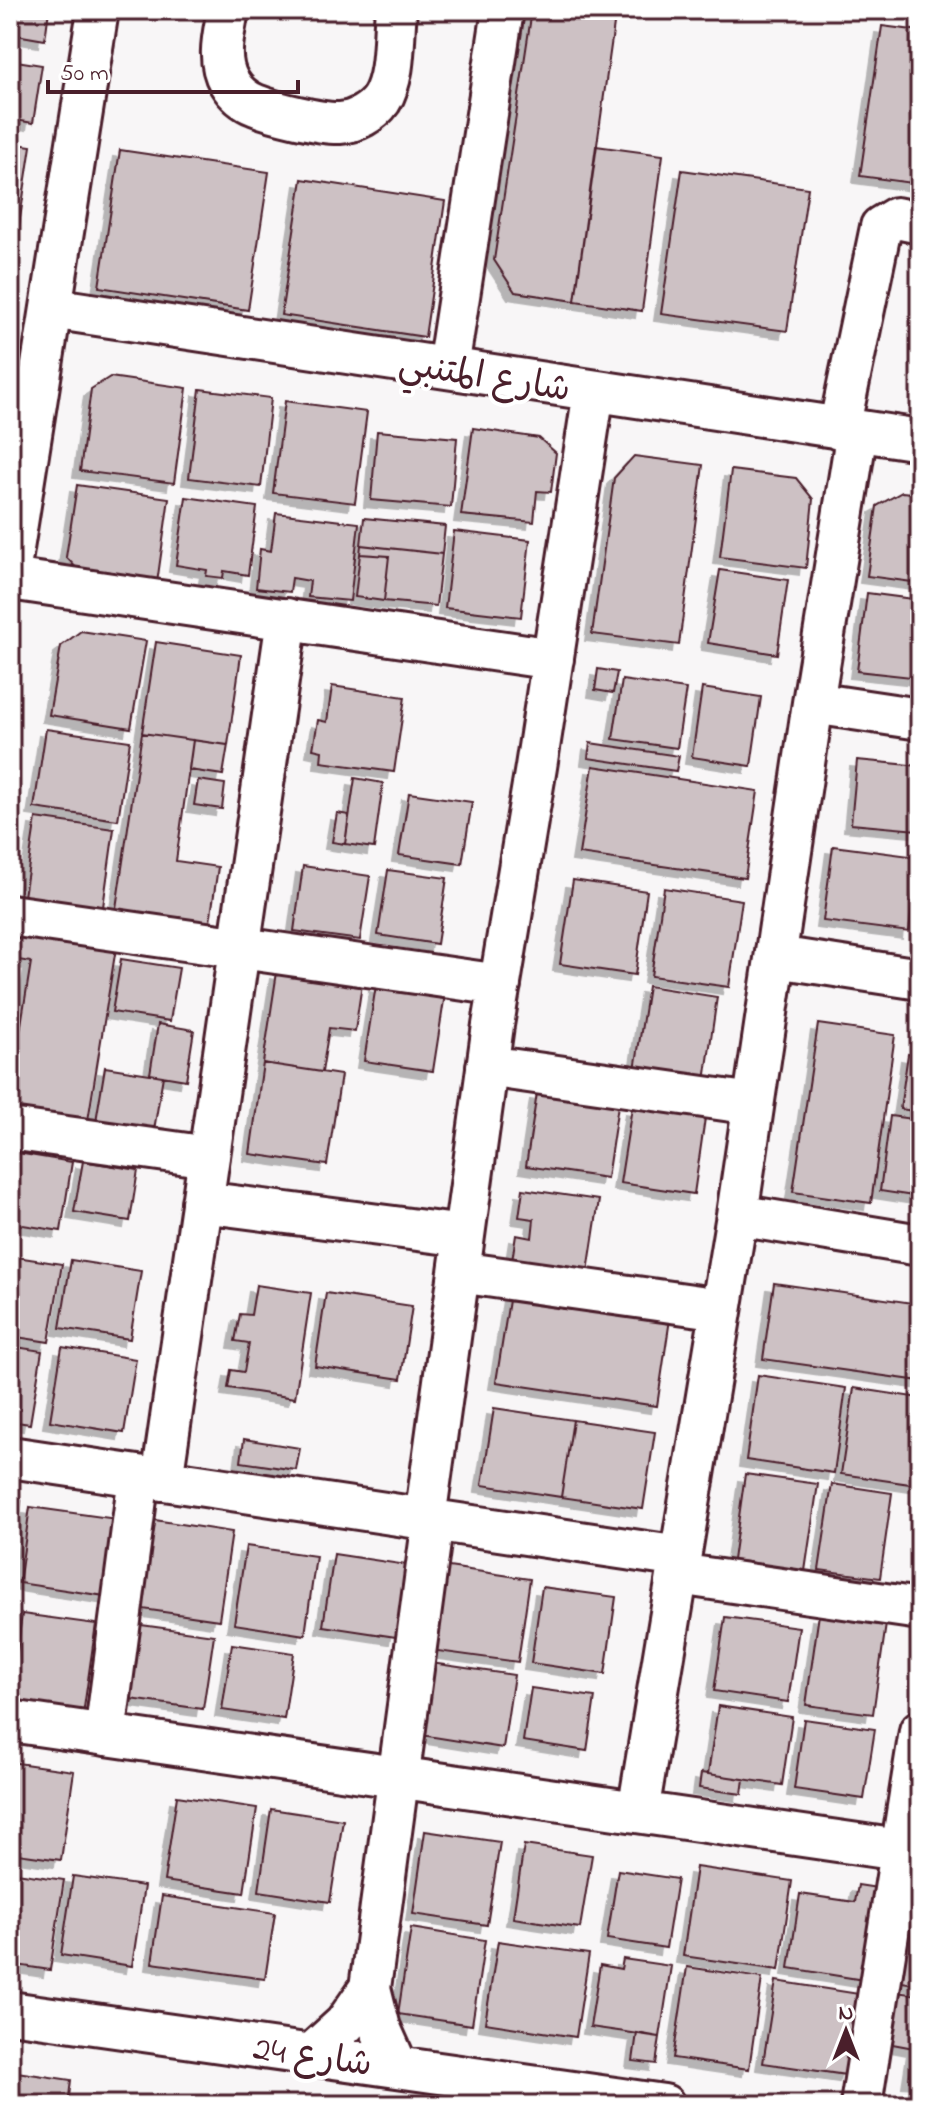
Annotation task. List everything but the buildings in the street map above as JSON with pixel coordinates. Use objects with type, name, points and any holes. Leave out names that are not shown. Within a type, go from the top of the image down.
[{"type":"street","points":[[10,568],[17,476],[51,308],[98,10]]},
{"type":"street","points":[[228,10],[221,52],[223,68],[240,96],[254,105],[339,123],[369,113],[380,102],[387,87],[396,10]]},
{"type":"street","points":[[448,368],[503,10]]},
{"type":"street","points":[[638,1812],[777,957],[848,430],[881,227],[896,218],[920,223]]},
{"type":"street","name":"شارع المتنبي","points":[[51,308],[920,440]]},
{"type":"street","points":[[397,2066],[380,2028],[370,1988],[400,1778],[461,1254],[487,1066],[594,391]]},
{"type":"street","points":[[10,579],[553,659]]},
{"type":"street","points":[[105,1735],[202,1202],[287,619]]},
{"type":"street","points":[[813,703],[920,719]]},
{"type":"street","points":[[10,915],[500,985]]},
{"type":"street","points":[[777,957],[920,979]]},
{"type":"street","points":[[487,1066],[753,1104]]},
{"type":"street","points":[[10,1129],[209,1157]]},
{"type":"street","points":[[202,1202],[721,1309]]},
{"type":"street","points":[[737,1215],[920,1245]]},
{"type":"street","points":[[10,1457],[429,1520],[920,1609]]},
{"type":"street","points":[[10,1721],[910,1852]]},
{"type":"street","points":[[861,2105],[910,1852],[920,1731]]},
{"type":"street","points":[[312,2054],[345,2024],[370,1988]]},
{"type":"street","name":"شارع 24","points":[[10,2012],[648,2104]]}]
